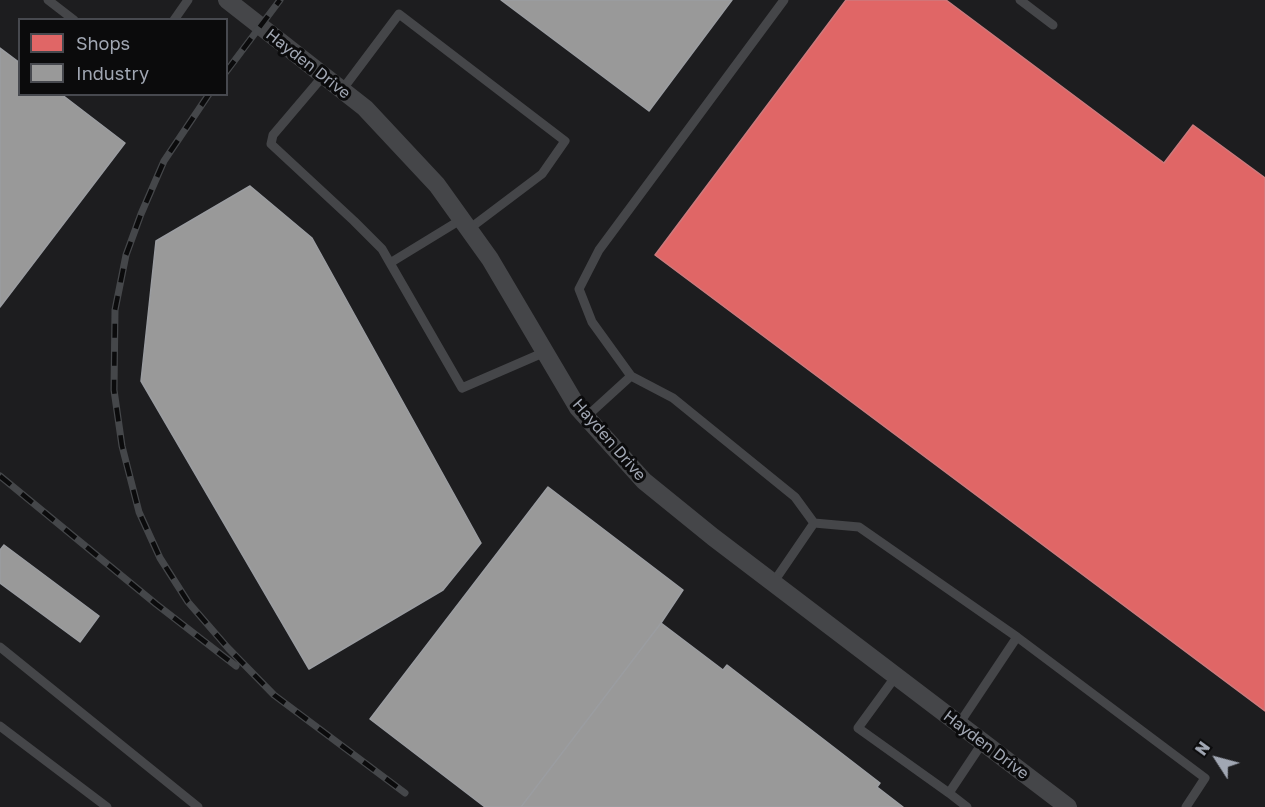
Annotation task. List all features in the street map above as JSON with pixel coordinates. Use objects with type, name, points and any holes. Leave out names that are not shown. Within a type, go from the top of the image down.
[{"type":"street","name":"Hayden Drive","points":[[226,0],[365,108],[437,185],[490,259],[578,408],[644,480],[774,583],[1068,807]]},
{"type":"lane","points":[[48,0],[71,18]]},
{"type":"lane","points":[[176,18],[189,0]]},
{"type":"lane","points":[[784,0],[599,250],[579,289],[592,322],[632,376],[673,398],[795,497],[814,523],[859,527],[1017,637],[1206,778],[1186,807]]},
{"type":"lane","points":[[1020,0],[1053,25]]},
{"type":"lane","points":[[342,90],[399,14],[565,141],[542,174],[465,224],[390,263]]},
{"type":"lane","points":[[324,75],[273,135],[272,144],[382,249],[462,388],[545,352]]},
{"type":"lane","points":[[586,417],[632,376]]},
{"type":"lane","points":[[774,583],[814,523]]},
{"type":"lane","points":[[959,724],[1017,637]]},
{"type":"lane","points":[[0,647],[198,807]]},
{"type":"lane","points":[[896,676],[858,728],[967,807]]},
{"type":"lane","points":[[0,726],[107,807]]},
{"type":"lane","points":[[949,793],[983,742]]},
{"type":"shaded area","points":[[0,0],[1265,0],[1265,807],[0,807]]},
{"type":"building: Shops","points":[[846,0],[946,0],[1164,163],[1193,125],[1265,178],[1265,711],[655,255]]},
{"type":"building: Industry","points":[[501,0],[732,0],[649,111]]},
{"type":"building: Industry","points":[[0,48],[18,62],[18,96],[64,96],[125,143],[0,307]]},
{"type":"building: Industry","points":[[250,186],[312,238],[481,543],[443,590],[309,669],[141,381],[156,241]]},
{"type":"building: Industry","points":[[548,487],[683,590],[661,623],[521,807],[485,807],[370,719]]},
{"type":"building: Industry","points":[[4,545],[99,616],[80,642],[0,583],[0,550]]},
{"type":"building: Industry","points":[[661,623],[723,670],[727,665],[880,783],[877,787],[903,807],[521,807]]},
{"type":"railway","points":[[228,69],[280,0]]},
{"type":"railway","points":[[208,96],[164,161],[141,214],[126,255],[115,310],[114,390],[122,446],[139,512],[160,558],[188,602],[228,648],[274,695],[405,793]]},
{"type":"railway","points":[[0,476],[156,604],[236,666]]}]
